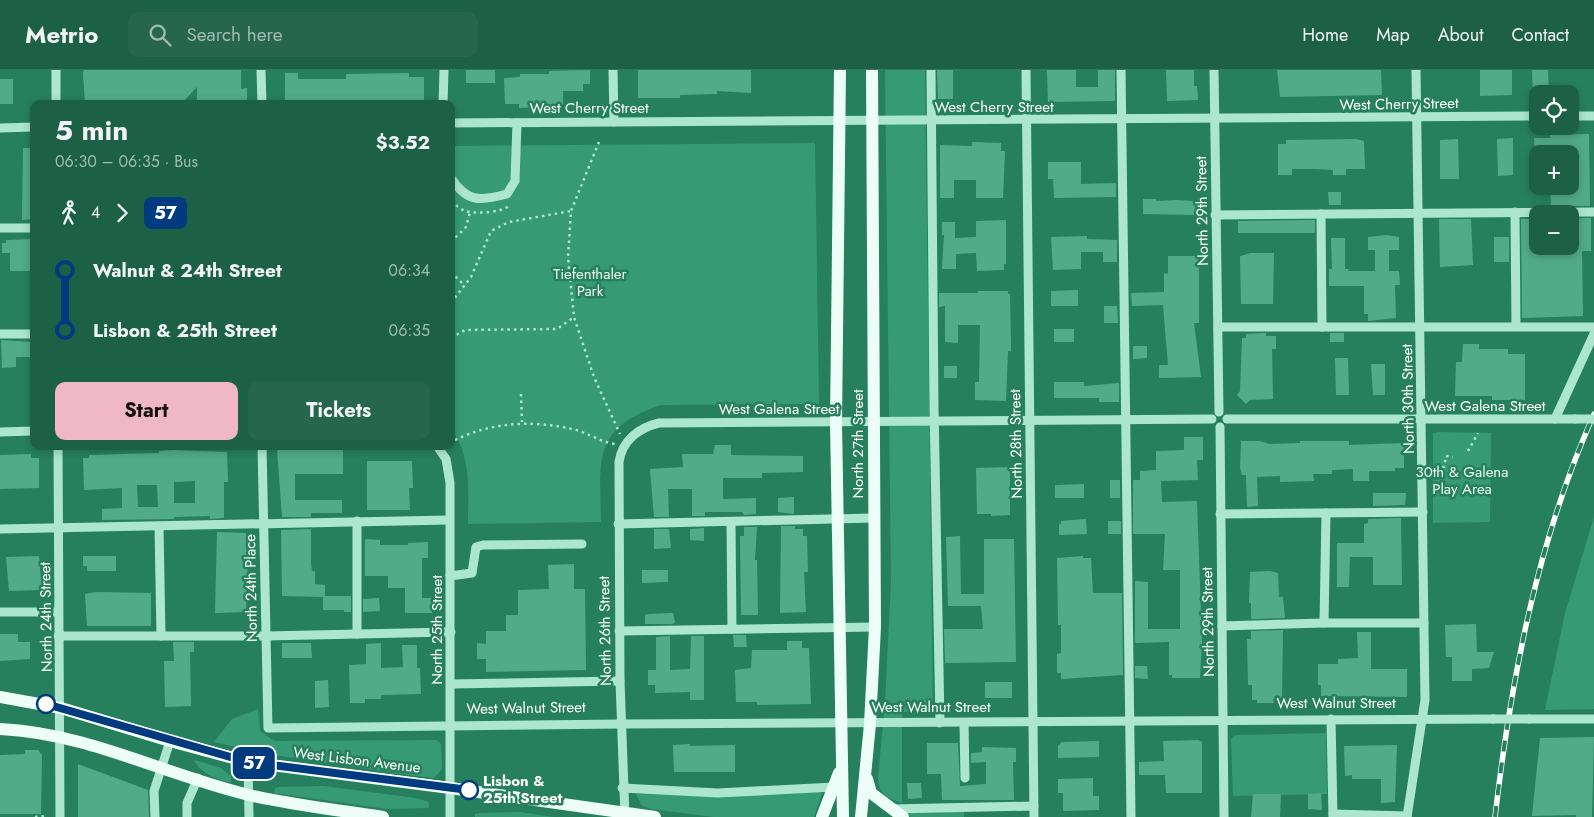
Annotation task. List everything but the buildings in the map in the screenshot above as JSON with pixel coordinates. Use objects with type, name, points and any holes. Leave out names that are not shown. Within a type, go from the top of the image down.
[{"type":"main road","name":"North 27th Street","points":[[840,70],[836,423],[843,817]]},
{"type":"main road","name":"North 27th Street","points":[[862,817],[870,724],[875,627],[872,70]]},
{"type":"main road","points":[[0,697],[61,708]]},
{"type":"main road","name":"West Lisbon Avenue","points":[[61,708],[170,742],[248,762],[450,788],[624,815],[655,817]]},
{"type":"main road","points":[[0,729],[60,737],[248,794],[383,817]]},
{"type":"main road","points":[[822,817],[842,766]]},
{"type":"main road","points":[[865,769],[871,793],[903,817]]},
{"type":"street","points":[[56,70],[56,100]]},
{"type":"street","points":[[261,70],[262,100]]},
{"type":"street","points":[[443,100],[444,70]]},
{"type":"street","points":[[613,70],[614,122]]},
{"type":"street","points":[[931,70],[934,422],[940,723]]},
{"type":"street","name":"North 28th Street","points":[[1026,70],[1034,817]]},
{"type":"street","points":[[1122,70],[1131,817]]},
{"type":"street","name":"North 29th Street","points":[[1214,70],[1219,412]]},
{"type":"street","name":"North 30th Street","points":[[1407,817],[1424,719],[1423,512],[1416,70]]},
{"type":"street","name":"West Cherry Street","points":[[455,123],[1214,120],[1529,116]]},
{"type":"street","points":[[1579,116],[1594,116]]},
{"type":"street","points":[[455,184],[470,198],[488,199],[507,194],[515,181],[517,123]]},
{"type":"street","points":[[0,128],[30,127]]},
{"type":"street","points":[[1515,212],[1516,326]]},
{"type":"street","points":[[1215,215],[1594,212]]},
{"type":"street","points":[[1321,214],[1322,327]]},
{"type":"street","points":[[0,228],[30,228]]},
{"type":"street","points":[[1218,327],[1594,327]]},
{"type":"street","points":[[0,334],[30,334]]},
{"type":"street","points":[[1555,419],[1594,334]]},
{"type":"street","points":[[1219,412],[1224,414],[1227,420],[1220,427],[1215,426],[1212,419],[1219,412]]},
{"type":"street","name":"West Galena Street","points":[[624,445],[642,430],[659,423],[1212,419]]},
{"type":"street","name":"West Galena Street","points":[[1227,420],[1594,419]]},
{"type":"street","name":"North 29th Street","points":[[1220,427],[1224,817]]},
{"type":"street","points":[[0,432],[30,432]]},
{"type":"street","name":"North 26th Street","points":[[624,445],[619,462],[618,524],[624,815]]},
{"type":"street","name":"North 24th Street","points":[[58,450],[58,636],[61,708],[60,817]]},
{"type":"street","name":"North 24th Place","points":[[262,450],[268,728]]},
{"type":"street","name":"North 25th Street","points":[[439,450],[448,468],[450,520],[450,817]]},
{"type":"street","points":[[1220,514],[1423,512]]},
{"type":"street","points":[[1324,623],[1326,513]]},
{"type":"street","points":[[618,524],[874,518]]},
{"type":"street","points":[[0,529],[450,520]]},
{"type":"street","points":[[357,521],[357,634]]},
{"type":"street","points":[[731,522],[732,629]]},
{"type":"street","points":[[159,526],[161,636]]},
{"type":"street","points":[[450,576],[472,573],[476,547],[483,545],[582,544]]},
{"type":"street","points":[[0,612],[58,612]]},
{"type":"street","points":[[1222,626],[1424,623]]},
{"type":"street","points":[[619,631],[839,626],[875,627]]},
{"type":"street","points":[[58,636],[266,636],[451,632]]},
{"type":"street","points":[[451,684],[620,681]]},
{"type":"street","points":[[1331,718],[1333,816],[1407,817]]},
{"type":"street","name":"West Walnut Street","points":[[268,728],[621,724],[1129,722],[1331,718],[1594,719]]},
{"type":"street","points":[[964,723],[965,778]]},
{"type":"street","points":[[155,817],[154,791],[170,742]]},
{"type":"street","points":[[248,762],[249,817]]},
{"type":"street","points":[[187,817],[187,803],[198,778]]},
{"type":"street","points":[[622,788],[718,793],[834,787]]},
{"type":"street","points":[[892,809],[1034,806]]},
{"type":"path","points":[[599,142],[571,211],[568,257],[574,317],[594,377],[624,445]]},
{"type":"path","points":[[455,298],[465,286],[491,231],[508,222],[571,211]]},
{"type":"path","points":[[455,238],[466,228],[470,212]]},
{"type":"path","points":[[455,276],[465,286]]},
{"type":"path","points":[[455,335],[465,330],[557,329],[574,317]]},
{"type":"path","points":[[521,394],[522,423]]},
{"type":"path","points":[[455,440],[472,432],[522,423],[572,429],[608,443],[624,445]]},
{"type":"path","points":[[1468,451],[1478,434]]},
{"type":"path","points":[[854,443],[859,443]]},
{"type":"path","points":[[1436,469],[1444,467],[1446,456],[1453,457]]},
{"type":"path","points":[[35,817],[47,816]]},
{"type":"green space","points":[[885,70],[925,70],[933,712],[902,712],[902,803],[882,792],[878,778],[885,702],[891,581]]},
{"type":"green space","name":"Tiefenthaler Park","points":[[815,143],[819,404],[661,405],[639,414],[622,424],[611,436],[601,464],[601,522],[468,524],[466,462],[455,435],[455,146]]},
{"type":"green space","name":"30th & Galena Play Area","points":[[1433,433],[1491,433],[1490,522],[1433,523]]},
{"type":"green space","points":[[1594,517],[1594,709],[1545,710],[1565,613]]},
{"type":"green space","points":[[258,709],[260,731],[274,741],[436,740],[441,744],[442,769],[434,778],[416,776],[267,754],[214,742],[232,719]]},
{"type":"green space","points":[[1326,733],[1327,794],[1233,796],[1231,739],[1236,735]]},
{"type":"green space","points":[[195,760],[221,768],[231,776],[231,783],[214,778],[206,773],[198,766]]},
{"type":"green space","points":[[324,786],[416,798],[429,802],[429,808],[387,809],[274,793],[275,788],[280,787]]},
{"type":"green space","points":[[815,791],[822,793],[814,817],[714,817],[651,809],[641,805],[636,794],[719,795]]},
{"type":"green space","points":[[912,811],[964,811],[964,817],[911,817],[906,813]]},
{"type":"green space","points":[[520,812],[553,817],[475,817],[475,814],[480,813]]},
{"type":"railway","points":[[1495,817],[1509,714],[1529,612],[1557,512],[1574,462],[1594,414]]},
{"type":"bus line","name":"57","points":[[46,704],[83,713],[170,742],[248,762],[469,790]]},
{"type":"place","name":"Lisbon & 25th Street","points":[[469,790]]}]
